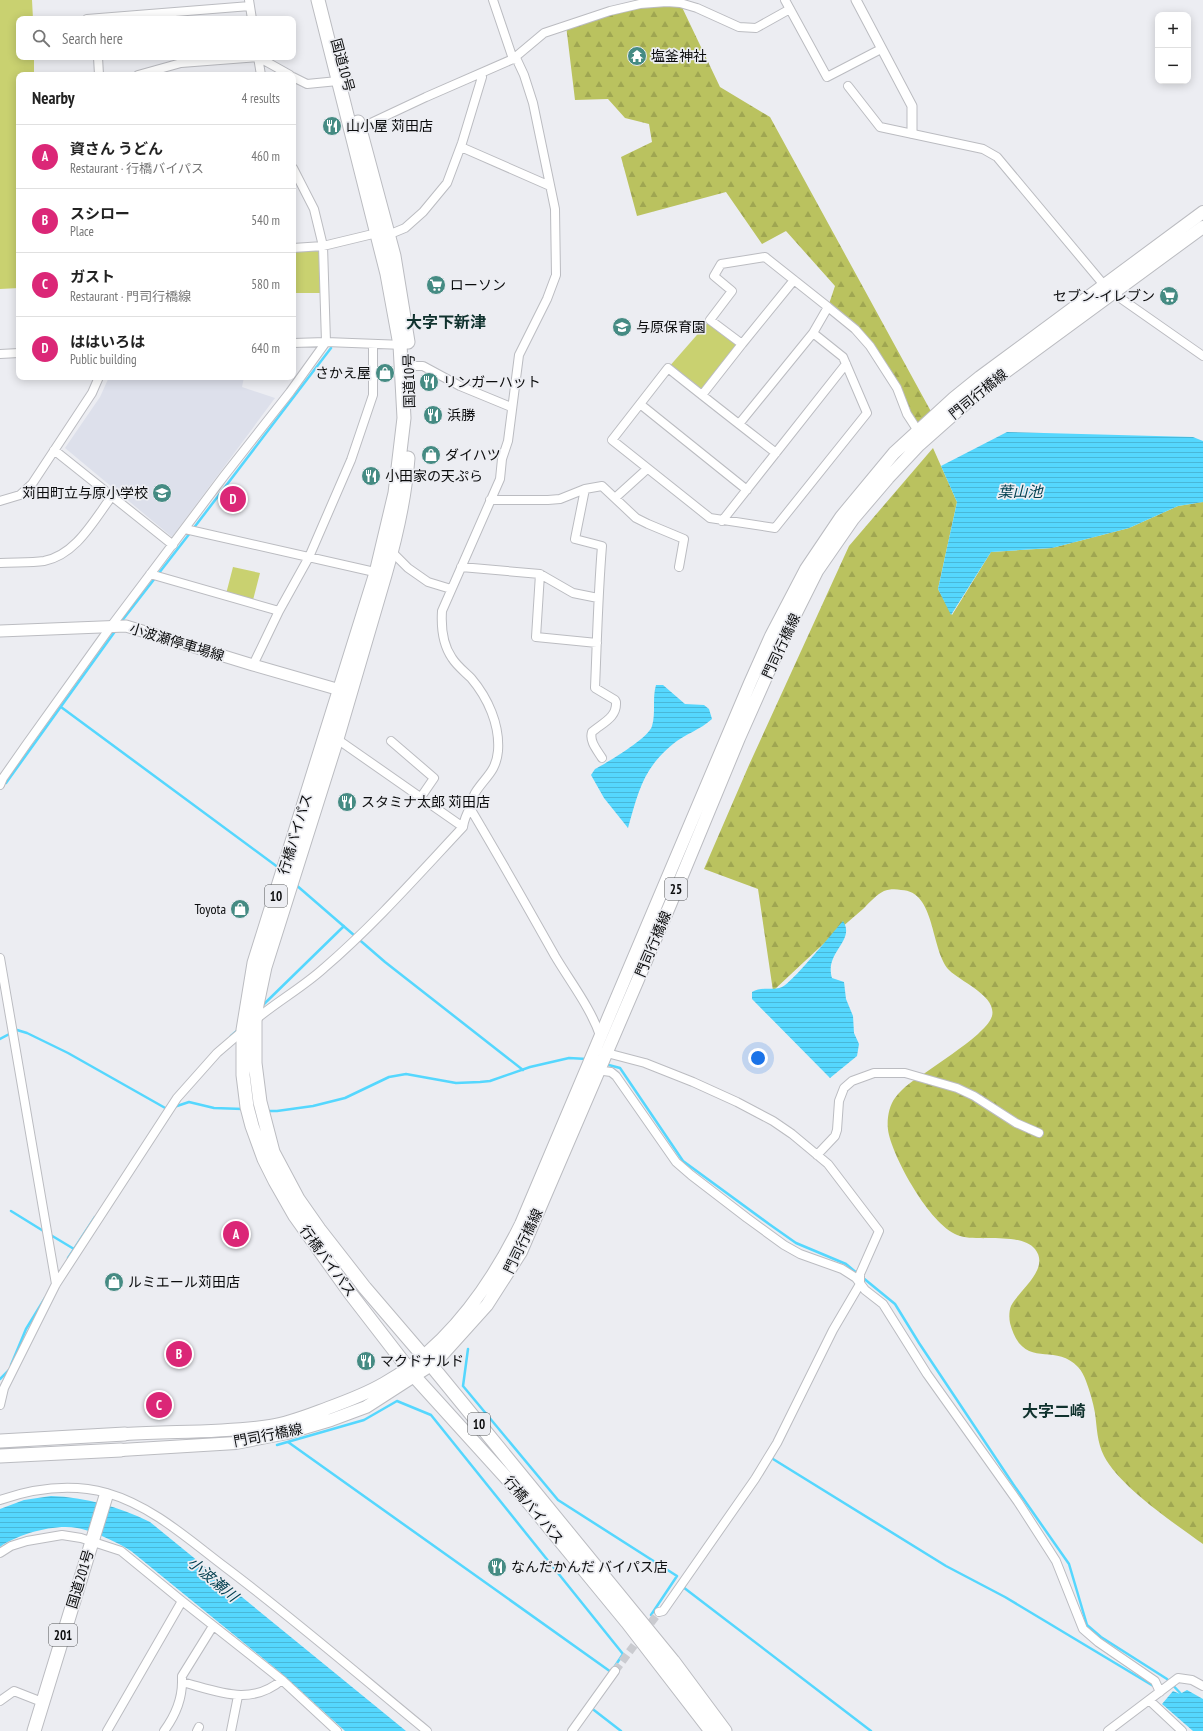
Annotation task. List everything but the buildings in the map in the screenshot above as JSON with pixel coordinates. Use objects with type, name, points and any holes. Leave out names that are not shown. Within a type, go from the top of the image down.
[{"type":"highway","name":"国道10号","points":[[318,0],[343,81],[383,234]]},
{"type":"highway","name":"国道10号","points":[[326,0],[343,81],[360,128],[383,234],[387,274],[410,366],[411,390],[407,476],[392,553],[381,574],[344,691]]},
{"type":"highway","name":"国道10号","points":[[381,574],[384,541],[395,493],[404,418],[404,345]]},
{"type":"highway","name":"行橋バイパス","points":[[344,691],[337,739],[264,967],[255,1021],[256,1071],[260,1102],[273,1152],[298,1199],[319,1229],[365,1288],[427,1361],[673,1661],[726,1731]]},
{"type":"highway","name":"行橋バイパス","points":[[344,691],[254,963],[243,1030],[243,1075],[247,1107],[264,1158],[274,1181],[304,1229],[350,1293],[412,1371],[530,1504],[627,1622],[711,1731]]},
{"type":"highway","points":[[0,1441],[126,1434]]},
{"type":"highway","points":[[0,1456],[121,1450]]},
{"type":"highway","name":"国道201号","points":[[34,1731],[106,1496]]},
{"type":"main road","name":"門司行橋線","points":[[1108,290],[1203,212]]},
{"type":"main road","name":"門司行橋線","points":[[121,1450],[236,1442],[287,1433],[331,1420],[366,1407],[427,1361],[466,1312],[504,1258],[593,1069],[739,738],[802,600],[817,572],[853,519],[888,478],[934,417],[954,398],[980,378],[1108,290],[1203,227]]},
{"type":"main road","name":"門司行橋線","points":[[601,1051],[601,1036],[720,752],[771,636],[806,569],[841,517],[894,453],[921,435]]},
{"type":"main road","name":"小波瀬停車場線","points":[[0,630],[112,626],[138,628],[253,665],[344,691]]},
{"type":"main road","name":"門司行橋線","points":[[126,1434],[237,1430],[272,1426],[302,1418],[346,1402],[412,1371]]},
{"type":"street","points":[[0,1405],[2,1388],[56,1284],[177,1098],[217,1052],[269,1008],[310,980],[353,942],[463,827],[466,813],[470,808],[474,794],[486,781],[494,768],[498,752],[498,730],[495,720],[479,689],[453,660],[448,651],[441,624],[442,611],[500,479],[502,459],[508,441],[511,407],[519,355],[547,299],[556,275],[555,209],[533,103],[524,75],[516,60],[513,60],[493,0]]},
{"type":"street","points":[[786,0],[827,77],[881,48]]},
{"type":"street","points":[[856,0],[912,106],[912,133]]},
{"type":"street","points":[[360,128],[426,97],[513,60],[544,33],[581,19],[640,4],[667,2],[680,3],[697,8],[739,27],[756,28],[790,10]]},
{"type":"street","points":[[126,16],[250,3],[252,16]]},
{"type":"street","points":[[98,60],[99,72]]},
{"type":"street","points":[[149,72],[181,63],[220,60]]},
{"type":"street","points":[[258,60],[260,72]]},
{"type":"street","points":[[263,60],[285,72]]},
{"type":"street","points":[[296,248],[323,246],[405,228],[424,212],[447,183],[461,146],[482,77],[480,75]]},
{"type":"street","points":[[296,78],[307,84],[343,81]]},
{"type":"street","points":[[848,86],[880,127],[984,149],[998,157],[1108,290],[1203,356]]},
{"type":"street","points":[[461,146],[550,186]]},
{"type":"street","points":[[0,785],[22,751],[150,574],[290,392],[326,342],[323,246],[314,209],[296,174]]},
{"type":"street","points":[[742,344],[710,320],[732,290],[714,276],[721,264],[765,257],[855,329],[870,346],[897,388],[907,414],[921,435]]},
{"type":"street","points":[[702,395],[794,280]]},
{"type":"street","points":[[739,424],[813,333],[828,307]]},
{"type":"street","points":[[776,453],[668,368],[612,440],[710,518],[775,528],[867,413],[843,357],[813,333]]},
{"type":"street","points":[[296,343],[326,342],[404,345]]},
{"type":"street","points":[[253,665],[279,611],[309,557],[351,460],[373,394],[373,344]]},
{"type":"street","points":[[0,354],[16,353]]},
{"type":"street","points":[[722,521],[846,364]]},
{"type":"street","points":[[410,366],[423,366],[460,386],[511,407]]},
{"type":"street","points":[[0,501],[20,495],[32,484],[92,393],[98,380]]},
{"type":"street","points":[[640,404],[747,490]]},
{"type":"street","points":[[54,450],[173,545]]},
{"type":"street","points":[[615,498],[647,469]]},
{"type":"street","points":[[490,500],[560,499],[585,489],[602,486],[642,521],[684,539],[679,568]]},
{"type":"street","points":[[585,489],[575,539],[602,546],[594,688],[614,700],[616,707],[614,714],[607,722],[592,732],[591,735],[591,739],[602,758]]},
{"type":"street","points":[[0,563],[43,561],[58,556],[75,544],[112,496]]},
{"type":"street","points":[[185,529],[381,574]]},
{"type":"street","points":[[384,541],[392,553],[408,568],[428,582],[451,589]]},
{"type":"street","points":[[461,567],[540,574],[573,593],[598,598]]},
{"type":"street","points":[[150,574],[279,611]]},
{"type":"street","points":[[540,574],[536,637],[597,643]]},
{"type":"street","points":[[337,739],[463,827]]},
{"type":"street","points":[[391,741],[434,778],[421,797]]},
{"type":"street","points":[[470,808],[524,898],[559,962],[596,1022],[601,1036]]},
{"type":"street","points":[[0,958],[56,1284]]},
{"type":"street","points":[[601,1051],[645,1063],[693,1082],[737,1102],[786,1129],[828,1164],[879,1231],[860,1274],[860,1284],[832,1330],[777,1443],[755,1479],[663,1611],[659,1612]]},
{"type":"street","points":[[593,1069],[611,1072],[616,1076],[676,1162],[691,1175],[784,1245],[800,1254],[842,1269],[856,1278],[864,1290],[883,1304],[927,1374],[1018,1502],[1056,1561],[1083,1629],[1098,1642],[1155,1681],[1160,1692]]},
{"type":"street","points":[[817,1155],[835,1136],[837,1130],[839,1101],[844,1088],[852,1081],[874,1073],[905,1073],[957,1088],[974,1096],[1016,1123],[1040,1133]]},
{"type":"street","points":[[0,1500],[21,1493],[45,1488],[68,1487],[107,1493],[152,1514],[175,1528],[275,1605],[427,1731]]},
{"type":"street","points":[[0,1553],[11,1546],[27,1541],[62,1534],[92,1540],[121,1551],[282,1680],[337,1731]]},
{"type":"street","points":[[107,1731],[182,1601]]},
{"type":"street","points":[[164,1731],[178,1708],[182,1693],[182,1676],[213,1626]]},
{"type":"street","points":[[572,1731],[615,1671]]},
{"type":"street","points":[[1108,1731],[1178,1678],[1192,1680],[1203,1686]]},
{"type":"street","points":[[182,1682],[238,1696],[272,1688],[282,1680]]},
{"type":"street","points":[[0,1701],[14,1691],[42,1702]]},
{"type":"street","points":[[231,1731],[238,1696]]},
{"type":"street","points":[[1149,1700],[1182,1731]]},
{"type":"shaded area","name":"苅田町立与原小学校","points":[[108,380],[243,380],[242,387],[275,398],[172,537],[65,448],[100,397]]},
{"type":"green space","points":[[0,0],[32,0],[33,16],[16,16],[16,60],[34,60],[34,72],[16,72],[16,288],[0,289]]},
{"type":"green space","points":[[680,3],[720,87],[770,117],[934,417],[918,430],[870,346],[828,307],[835,286],[786,231],[762,244],[726,192],[637,216],[621,157],[652,142],[649,124],[625,118],[608,99],[575,100],[566,25],[610,11]]},
{"type":"green space","points":[[323,246],[324,293],[296,293],[296,248]]},
{"type":"green space","points":[[710,320],[742,344],[702,395],[668,368]]},
{"type":"green space","points":[[933,448],[957,502],[938,589],[952,615],[991,552],[1052,548],[1129,528],[1178,506],[1203,502],[1203,1544],[1149,1504],[1111,1468],[1100,1445],[1092,1401],[1086,1381],[1079,1369],[1069,1360],[1059,1356],[1031,1352],[1023,1347],[1016,1338],[1010,1323],[1010,1310],[1015,1300],[1036,1272],[1039,1264],[1039,1257],[1035,1249],[1029,1244],[1020,1241],[1010,1239],[968,1238],[949,1231],[927,1208],[907,1177],[899,1161],[888,1131],[888,1116],[891,1106],[898,1094],[909,1084],[978,1034],[992,1016],[992,1009],[984,996],[954,975],[943,961],[927,910],[921,900],[912,893],[901,890],[895,889],[881,892],[773,991],[758,889],[704,869],[749,765],[849,546]]},
{"type":"green space","points":[[233,567],[260,573],[253,600],[226,594]]},
{"type":"water","name":"葉山池","points":[[1007,432],[1193,437],[1203,441],[1203,502],[1178,506],[1129,528],[1052,548],[991,552],[951,615],[938,589],[957,502],[941,466]]},
{"type":"water","points":[[656,685],[663,685],[685,704],[704,705],[709,709],[712,719],[703,726],[682,737],[655,762],[643,782],[628,828],[604,798],[591,775],[595,769],[636,743],[649,731],[653,721]]},
{"type":"water","points":[[843,921],[846,928],[846,935],[832,961],[832,978],[844,982],[846,999],[853,1016],[854,1033],[859,1044],[857,1056],[830,1078],[752,999],[752,992],[760,989],[782,987],[794,977]]},
{"type":"water","name":"小波瀬川","points":[[51,1496],[77,1498],[114,1507],[150,1522],[406,1731],[345,1731],[281,1673],[131,1551],[105,1537],[77,1528],[58,1527],[26,1534],[0,1547],[0,1509],[24,1500]]},
{"type":"water","points":[[1187,1690],[1203,1699],[1203,1731],[1193,1731],[1162,1704],[1173,1691],[1180,1694]]},
{"type":"waterway","points":[[193,529],[331,348]]},
{"type":"waterway","points":[[121,622],[190,533]]},
{"type":"waterway","points":[[6,783],[116,630]]},
{"type":"waterway","points":[[61,707],[279,868]]},
{"type":"waterway","points":[[295,884],[385,962],[523,1070]]},
{"type":"waterway","points":[[262,1006],[344,926]]},
{"type":"waterway","points":[[231,1036],[239,1029]]},
{"type":"waterway","points":[[0,1039],[17,1030],[27,1033],[68,1053],[167,1109]]},
{"type":"waterway","points":[[266,1111],[313,1106],[345,1098],[389,1077],[406,1074],[456,1083],[480,1082],[490,1081],[530,1067],[569,1058],[587,1059]]},
{"type":"waterway","points":[[605,1064],[620,1068],[683,1161],[796,1243],[846,1264],[858,1274]]},
{"type":"waterway","points":[[174,1107],[189,1102],[214,1108],[243,1109]]},
{"type":"waterway","points":[[11,1211],[45,1232]]},
{"type":"waterway","points":[[49,1234],[74,1249],[95,1217]]},
{"type":"waterway","points":[[68,1258],[74,1249]]},
{"type":"waterway","points":[[862,1277],[895,1304],[919,1343],[1013,1484],[1069,1564],[1087,1625],[1101,1637],[1167,1679],[1183,1696]]},
{"type":"waterway","points":[[11,1365],[26,1329],[45,1298]]},
{"type":"waterway","points":[[468,1349],[463,1386],[558,1500],[677,1576],[651,1615]]},
{"type":"waterway","points":[[0,1379],[9,1370]]},
{"type":"waterway","points":[[277,1445],[364,1420],[397,1401],[431,1415],[623,1654],[613,1669]]},
{"type":"waterway","points":[[288,1442],[611,1672]]},
{"type":"waterway","points":[[773,1459],[946,1566],[1005,1597],[1155,1687]]},
{"type":"waterway","points":[[683,1587],[871,1731]]},
{"type":"waterway","points":[[590,1707],[621,1731]]},
{"type":"tunnel","points":[[615,1671],[659,1612]]},
{"type":"place","name":"塩釜神社","points":[[637,56]]},
{"type":"place","name":"山小屋 苅田店","points":[[332,126]]},
{"type":"place","name":"ローソン","points":[[436,285]]},
{"type":"place","name":"セブン-イレブン","points":[[1169,296]]},
{"type":"place","name":"与原保育園","points":[[622,327]]},
{"type":"place","name":"さかえ屋","points":[[385,373]]},
{"type":"place","name":"リンガーハット","points":[[429,382]]},
{"type":"place","name":"浜勝","points":[[433,415]]},
{"type":"place","name":"ダイハツ","points":[[431,455]]},
{"type":"place","name":"小田家の天ぷら","points":[[371,476]]},
{"type":"place","name":"苅田町立与原小学校","points":[[162,493]]},
{"type":"place","name":"ははいろは","points":[[233,499]]},
{"type":"place","name":"スタミナ太郎 苅田店","points":[[347,802]]},
{"type":"place","name":"Toyota","points":[[240,909]]},
{"type":"place","name":"資さん うどん","points":[[236,1234]]},
{"type":"place","name":"ルミエール苅田店","points":[[114,1282]]},
{"type":"place","name":"スシロー","points":[[179,1354]]},
{"type":"place","name":"マクドナルド","points":[[366,1361]]},
{"type":"place","name":"ガスト","points":[[159,1405]]},
{"type":"place","name":"なんだかんだ バイパス店","points":[[497,1567]]},
{"type":"district","name":"大字下新津","points":[[446,322]]},
{"type":"district","name":"大字二崎","points":[[1054,1411]]}]
